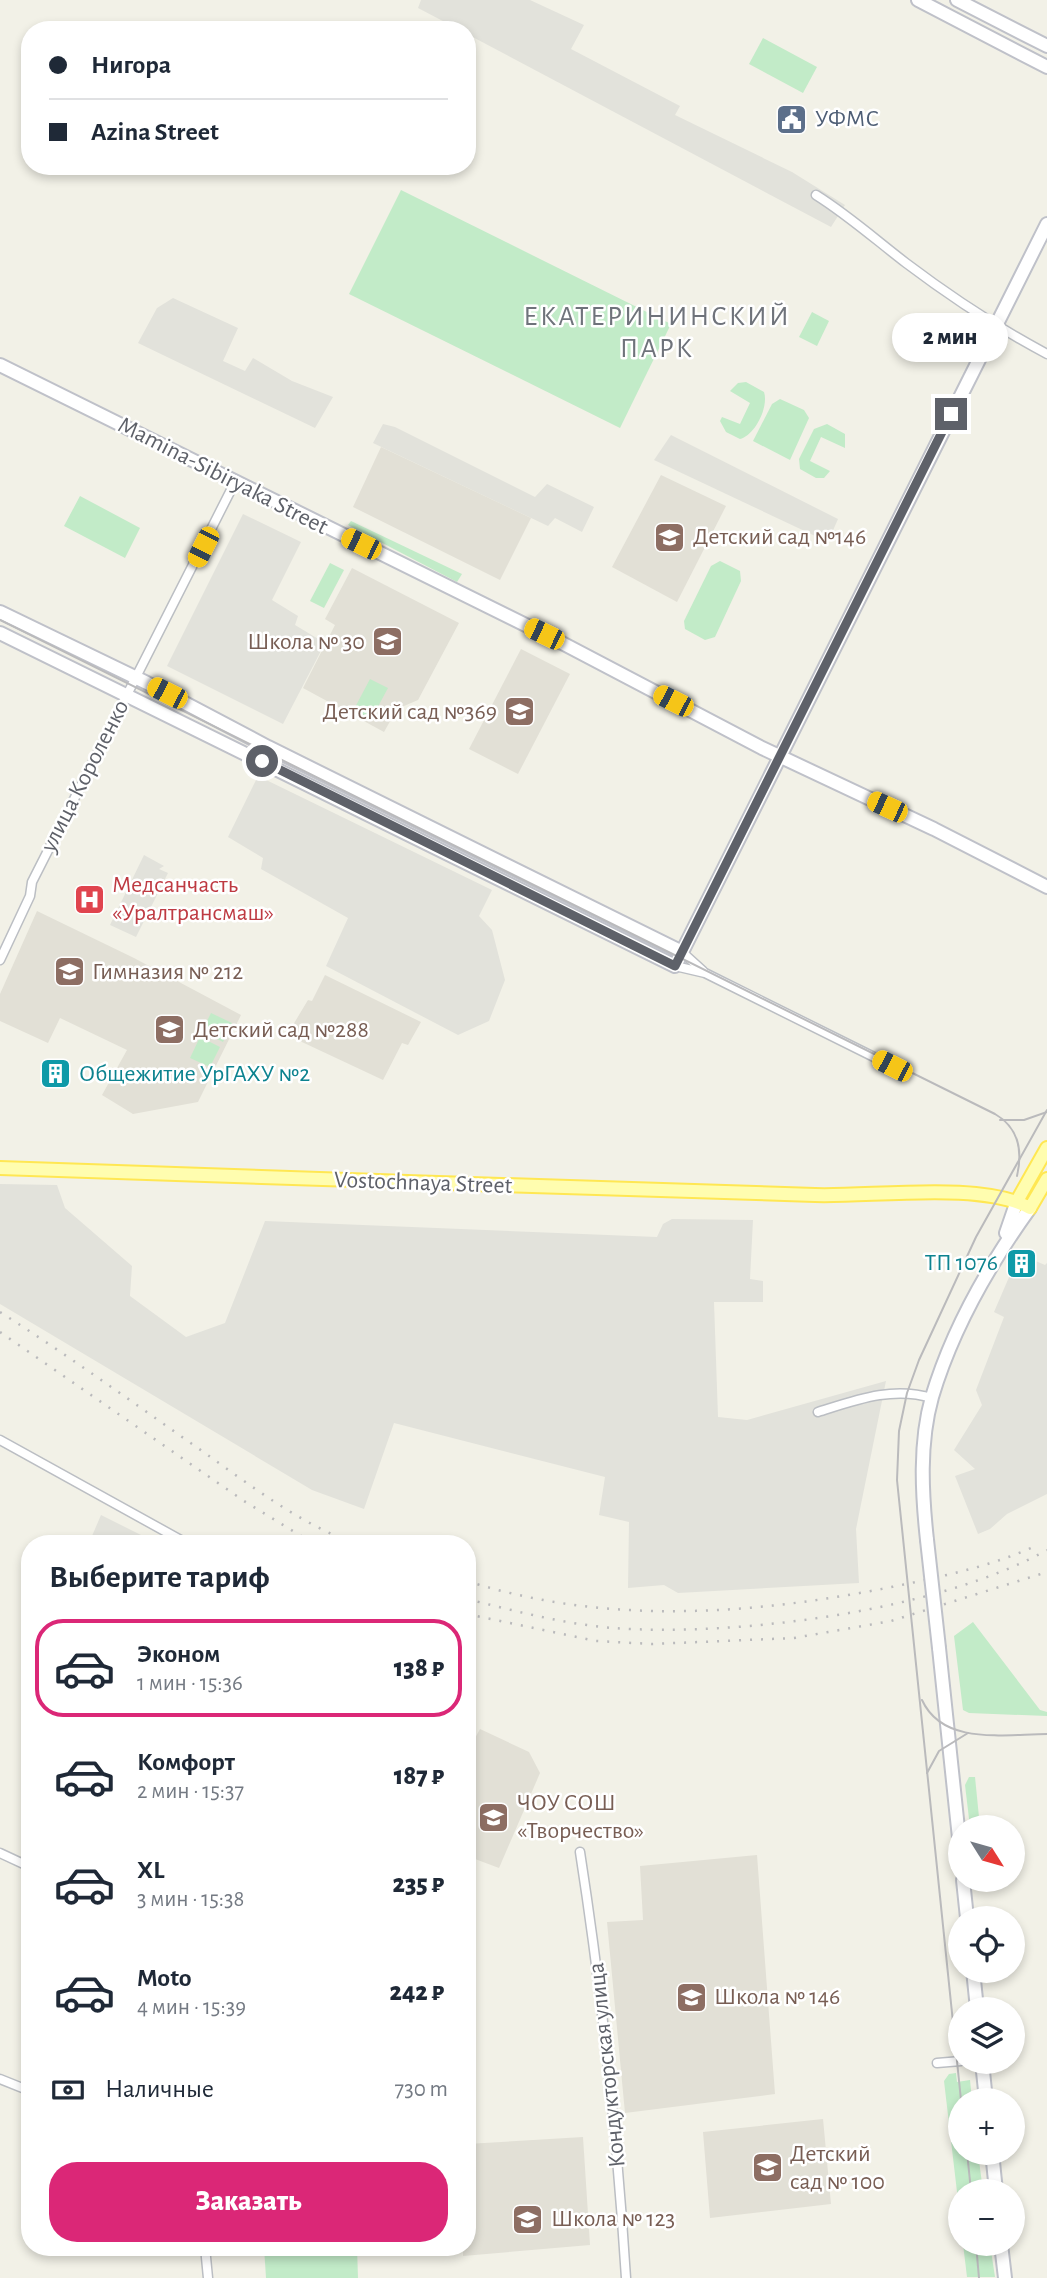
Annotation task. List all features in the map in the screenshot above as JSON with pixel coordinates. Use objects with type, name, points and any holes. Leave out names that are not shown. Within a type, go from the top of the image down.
[{"type":"main road","points":[[1017,1202],[1047,1147]]},
{"type":"main road","points":[[0,1168],[816,1195],[968,1195],[1017,1202],[1030,1208],[1047,1179]]},
{"type":"street","points":[[918,0],[1047,66]]},
{"type":"street","points":[[957,0],[1047,46]]},
{"type":"street","points":[[816,195],[995,327],[1047,354]]},
{"type":"street","points":[[675,966],[1047,224]]},
{"type":"street","name":"Mamina-Sibiryaka Street","points":[[0,365],[562,643],[780,757],[1047,887]]},
{"type":"street","name":"улица Короленко","points":[[0,960],[30,896],[32,882],[235,482]]},
{"type":"street","points":[[0,612],[682,952],[705,973]]},
{"type":"street","points":[[0,634],[675,966],[705,973],[892,1066]]},
{"type":"street","points":[[1002,1247],[1017,1202]]},
{"type":"street","points":[[957,1815],[922,1495],[932,1398],[962,1322],[1002,1247],[1030,1208]]},
{"type":"street","points":[[818,1412],[866,1397],[897,1393],[932,1398]]},
{"type":"street","points":[[0,1440],[172,1535]]},
{"type":"street","name":"Кондукторская улица","points":[[580,1852],[610,2070],[626,2278]]},
{"type":"street","points":[[0,1853],[21,1863]]},
{"type":"street","points":[[937,2063],[948,2062]]},
{"type":"street","points":[[0,2079],[21,2087]]},
{"type":"street","points":[[206,2256],[208,2278]]},
{"type":"street","points":[[1002,2256],[1005,2278]]},
{"type":"shaded area","points":[[421,0],[530,0],[584,25],[571,49],[680,106],[675,115],[792,172],[845,205],[831,227],[476,39],[476,21],[443,21],[418,8]]},
{"type":"shaded area","points":[[173,298],[238,328],[223,361],[245,371],[253,358],[292,381],[333,397],[315,428],[138,343],[157,308]]},
{"type":"shaded area","points":[[383,424],[395,427],[535,497],[547,484],[594,507],[582,532],[555,518],[548,526],[373,443]]},
{"type":"shaded area","points":[[671,435],[838,519],[828,542],[654,460]]},
{"type":"shaded area","points":[[381,447],[531,518],[500,580],[353,507]]},
{"type":"shaded area","name":"Детский сад №146","points":[[661,475],[726,506],[677,602],[612,567]]},
{"type":"shaded area","points":[[243,514],[301,542],[272,600],[298,616],[295,625],[325,643],[283,724],[167,666]]},
{"type":"shaded area","name":"Школа № 30","points":[[352,568],[459,623],[418,700],[397,709],[384,732],[303,688],[335,625],[325,619]]},
{"type":"shaded area","name":"Детский сад №369","points":[[521,649],[570,674],[518,774],[469,749]]},
{"type":"shaded area","points":[[258,776],[492,890],[479,916],[492,930],[505,980],[489,1021],[458,1035],[326,966],[348,918],[261,869],[263,858],[228,837]]},
{"type":"shaded area","points":[[144,855],[164,866],[159,869],[168,873],[136,937],[110,925]]},
{"type":"shaded area","points":[[37,911],[134,958],[241,1015],[198,1102],[133,1114],[102,1095],[127,1050],[60,1018],[48,1043],[0,1021],[0,994]]},
{"type":"shaded area","points":[[325,975],[421,1022],[408,1045],[402,1043],[383,1080],[287,1035],[308,1000],[312,1001]]},
{"type":"shaded area","points":[[0,1184],[57,1185],[65,1208],[132,1266],[130,1296],[186,1337],[225,1323],[265,1221],[657,1237],[663,1224],[672,1219],[753,1220],[750,1279],[763,1281],[763,1302],[714,1302],[718,1417],[747,1420],[886,1381],[856,1529],[859,1583],[678,1593],[664,1585],[628,1588],[629,1522],[599,1515],[605,1477],[394,1423],[364,1509],[312,1490],[0,1304]]},
{"type":"shaded area","points":[[1019,1254],[1045,1265],[1047,1263],[1047,1494],[1007,1514],[990,1529],[978,1534],[955,1476],[975,1469],[954,1450],[982,1405],[976,1390],[1004,1317],[994,1312]]},
{"type":"shaded area","points":[[101,1515],[141,1535],[92,1535]]},
{"type":"shaded area","name":"ЧОУ СОШ «Творчество»","points":[[480,1729],[529,1752],[540,1773],[499,1868],[476,1859],[476,1736]]},
{"type":"shaded area","name":"Школа № 146","points":[[757,1855],[775,2094],[625,2113],[607,1922],[643,1920],[640,1866]]},
{"type":"shaded area","name":"Детский сад № 100","points":[[823,2119],[831,2204],[710,2218],[703,2132]]},
{"type":"shaded area","name":"Школа № 123","points":[[583,2137],[590,2245],[476,2255],[476,2143]]},
{"type":"green space","points":[[763,38],[817,67],[803,93],[749,64]]},
{"type":"green space","points":[[401,190],[671,324],[620,428],[349,294]]},
{"type":"green space","points":[[812,312],[829,321],[817,346],[799,337]]},
{"type":"green space","points":[[746,382],[764,392],[765,398],[763,412],[756,426],[740,439],[726,432],[720,421],[722,417],[740,424],[750,403],[730,391],[738,383]]},
{"type":"green space","points":[[780,399],[804,410],[809,418],[790,460],[753,441],[772,404]]},
{"type":"green space","points":[[827,424],[845,434],[845,448],[821,437],[810,461],[830,471],[824,478],[816,478],[800,469],[799,459],[814,429]]},
{"type":"green space","points":[[80,496],[140,528],[125,558],[64,526]]},
{"type":"green space","points":[[351,521],[462,574],[457,582],[348,525]]},
{"type":"green space","points":[[720,561],[740,571],[741,581],[715,637],[705,640],[685,629],[684,621],[711,566]]},
{"type":"green space","points":[[330,563],[344,570],[324,608],[310,601]]},
{"type":"green space","points":[[370,679],[388,688],[374,714],[368,712],[365,718],[352,713]]},
{"type":"green space","points":[[211,1013],[232,1023],[223,1042],[202,1031]]},
{"type":"green space","points":[[200,1037],[220,1047],[210,1067],[190,1058]]},
{"type":"green space","points":[[973,1622],[1040,1710],[1047,1712],[1047,1716],[969,1713],[963,1710],[954,1636]]},
{"type":"green space","points":[[969,1777],[975,1777],[979,1815],[969,1815],[965,1785]]},
{"type":"green space","points":[[949,2074],[956,2074],[957,2082],[970,2080],[971,2088],[948,2088],[948,2115],[944,2081]]},
{"type":"green space","points":[[954,2165],[980,2165],[981,2179],[955,2179]]},
{"type":"green space","points":[[265,2256],[357,2256],[358,2278],[266,2278]]},
{"type":"green space","points":[[964,2256],[992,2256],[995,2277],[967,2277]]},
{"type":"tram line","points":[[0,620],[995,1114],[1009,1126],[1017,1140],[1017,1176]]},
{"type":"tram line","points":[[960,2088],[897,1480],[899,1431],[907,1393],[919,1360],[976,1237],[1047,1110]]},
{"type":"tram line","points":[[1000,1120],[1024,1120],[1047,1112]]},
{"type":"tram line","points":[[922,1700],[932,1715],[944,1725],[960,1731],[995,1735],[1047,1734]]},
{"type":"tram line","points":[[927,1773],[939,1751],[968,1733]]},
{"type":"tram line","points":[[968,2165],[970,2179]]},
{"type":"tram line","points":[[977,2256],[979,2278]]},
{"type":"railway","points":[[0,1312],[276,1503],[333,1535]]},
{"type":"railway","points":[[0,1332],[244,1501],[299,1535]]},
{"type":"railway","points":[[476,1583],[524,1596],[581,1606],[696,1611],[811,1601],[868,1591],[965,1570],[1031,1548]]},
{"type":"railway","points":[[476,1601],[558,1620],[613,1628],[663,1630],[776,1623],[894,1604],[951,1589],[1002,1571],[1047,1550]]},
{"type":"railway","points":[[476,1616],[596,1641],[652,1644],[794,1638],[891,1621],[1047,1572]]},
{"type":"place","name":"УФМС","points":[[792,119]]},
{"type":"place","name":"Детский сад №146","points":[[670,537]]},
{"type":"place","name":"Школа № 30","points":[[388,642]]},
{"type":"place","name":"Детский сад №369","points":[[520,712]]},
{"type":"place","name":"Медсанчасть «Уралтрансмаш»","points":[[89,899]]},
{"type":"place","name":"Гимназия № 212","points":[[69,972]]},
{"type":"place","name":"Детский сад №288","points":[[170,1030]]},
{"type":"place","name":"Общежитие УрГАХУ №2","points":[[56,1074]]},
{"type":"place","name":"ТП 1076","points":[[1021,1263]]},
{"type":"place","name":"ЧОУ СОШ «Творчество»","points":[[494,1817]]},
{"type":"place","name":"Школа № 146","points":[[691,1997]]},
{"type":"place","name":"Детский сад № 100","points":[[767,2168]]},
{"type":"place","name":"Школа № 123","points":[[528,2219]]},
{"type":"district","name":"ЕКАТЕРИНИНСКИЙ ПАРК","points":[[657,333]]},
{"type":"route","points":[[262,761],[675,966],[759,803],[788,737],[951,414]]}]
